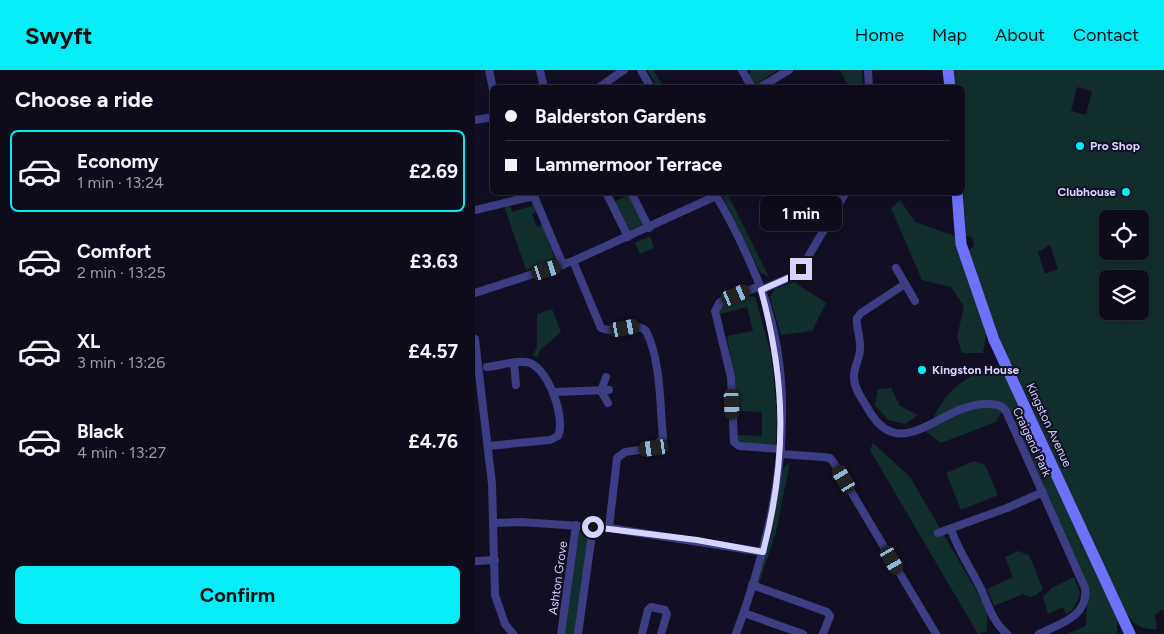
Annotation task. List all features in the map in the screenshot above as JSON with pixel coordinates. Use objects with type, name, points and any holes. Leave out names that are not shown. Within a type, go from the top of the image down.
[{"type":"street","points":[[489,70],[492,85]]},
{"type":"street","points":[[540,70],[543,85]]},
{"type":"street","points":[[602,85],[624,70]]},
{"type":"street","points":[[641,70],[649,85]]},
{"type":"street","points":[[742,70],[750,85]]},
{"type":"street","points":[[868,70],[869,85]]},
{"type":"street","points":[[948,70],[950,85]]},
{"type":"street","points":[[764,85],[785,71]]},
{"type":"street","points":[[475,120],[490,118]]},
{"type":"street","points":[[608,195],[628,236]]},
{"type":"street","points":[[632,195],[649,228]]},
{"type":"street","points":[[475,293],[573,261],[649,228],[713,195]]},
{"type":"street","points":[[715,195],[761,288],[778,364],[781,451],[763,552],[736,634]]},
{"type":"street","points":[[844,195],[801,269],[795,275],[720,302],[715,311],[731,377],[734,442],[739,446],[830,458],[936,634]]},
{"type":"street","name":"Kingston Avenue","points":[[957,195],[963,250],[994,340],[1131,634]]},
{"type":"street","points":[[475,210],[534,196],[563,265]]},
{"type":"street","points":[[573,261],[601,328],[612,331],[637,326],[646,331],[658,381],[663,438],[654,448],[625,452],[617,458],[609,528]]},
{"type":"street","points":[[896,268],[915,301]]},
{"type":"street","name":"Craigend Park","points":[[905,284],[861,313],[857,318],[860,349],[854,379],[873,417],[889,431],[905,434],[925,427],[946,414],[964,407],[984,404],[1003,407],[1085,588],[1086,597],[1083,607],[1076,615],[1039,634]]},
{"type":"street","points":[[475,339],[488,446],[495,560],[495,595],[499,611],[505,624],[513,634]]},
{"type":"street","points":[[487,367],[526,362],[533,364],[554,392],[560,427],[557,436],[550,440],[488,446]]},
{"type":"street","points":[[514,364],[516,384]]},
{"type":"street","points":[[606,377],[607,403]]},
{"type":"street","points":[[554,392],[605,390]]},
{"type":"street","name":"Craigend Park","points":[[939,533],[1043,492]]},
{"type":"street","points":[[493,523],[576,525],[609,528],[763,552]]},
{"type":"street","name":"Ashton Grove","points":[[561,634],[576,525]]},
{"type":"street","points":[[578,634],[593,527]]},
{"type":"street","points":[[951,529],[992,617],[1007,634]]},
{"type":"street","points":[[475,561],[495,560]]},
{"type":"street","points":[[752,585],[827,612],[830,616],[823,634]]},
{"type":"street","points":[[642,634],[648,610],[651,607],[665,610],[667,614],[661,634]]},
{"type":"street","points":[[743,613],[803,634]]},
{"type":"green space","points":[[647,70],[653,70],[663,85],[656,85]]},
{"type":"green space","points":[[750,70],[776,71],[755,85],[749,76]]},
{"type":"green space","points":[[840,70],[862,70],[863,85],[848,85]]},
{"type":"green space","points":[[951,70],[1164,70],[1164,613],[1162,609],[1155,615],[1157,629],[1141,627],[1130,618],[1123,608],[1011,362],[1006,359],[968,251],[974,246],[972,237],[966,236],[963,195],[965,195],[965,85],[952,85]],"holes":[[[1077,87],[1092,91],[1086,115],[1071,111]],[[1050,245],[1058,269],[1045,274],[1038,252]]]},
{"type":"green space","points":[[628,195],[643,224],[628,231],[613,202]]},
{"type":"green space","points":[[722,195],[728,195],[769,277],[760,272]]},
{"type":"green space","points":[[530,199],[538,211],[532,214],[537,227],[543,225],[555,260],[526,270],[504,206],[510,205],[512,212],[532,206]]},
{"type":"green space","points":[[900,200],[915,222],[955,236],[986,334],[983,353],[962,353],[957,337],[964,306],[951,287],[922,280],[891,208]]},
{"type":"green space","points":[[650,236],[654,248],[640,254],[635,243]]},
{"type":"green space","points":[[794,282],[826,303],[812,331],[781,335],[770,297],[775,289]]},
{"type":"green space","points":[[744,296],[755,297],[771,354],[777,415],[776,443],[773,446],[740,444],[737,441],[737,435],[762,436],[762,412],[735,411],[733,375],[727,336],[753,331],[747,307],[720,314],[718,310],[722,304]]},
{"type":"green space","points":[[552,309],[561,332],[541,349],[537,357],[533,355],[537,347],[537,314]]},
{"type":"green space","points":[[991,367],[1004,371],[1117,618],[1117,634],[1067,634],[1086,626],[1088,592],[1012,412],[1001,413],[996,422],[941,443],[926,432],[944,400],[958,385],[967,378]]},
{"type":"green space","points":[[891,388],[900,406],[918,415],[905,424],[888,420],[875,405],[878,389]]},
{"type":"green space","points":[[873,443],[910,477],[987,609],[987,631],[978,634],[870,450]]},
{"type":"green space","points":[[974,461],[985,465],[998,495],[961,510],[946,473]]},
{"type":"green space","points":[[790,462],[776,532],[759,584],[756,583],[772,532],[783,469]]},
{"type":"green space","points":[[578,531],[590,533],[575,634],[564,634]]},
{"type":"green space","points":[[1018,551],[1029,555],[1043,589],[1036,595],[1030,597],[1023,594],[994,606],[987,589],[1013,577],[1005,557]]},
{"type":"green space","points":[[1074,577],[1080,594],[1073,610],[1066,614],[1063,607],[1048,614],[1043,597],[1052,588]]},
{"type":"place","name":"Pro Shop","points":[[1080,146]]},
{"type":"place","name":"Clubhouse","points":[[1126,192]]},
{"type":"place","name":"Kingston House","points":[[922,370]]},
{"type":"route","points":[[593,527],[697,540],[763,552],[781,454],[781,394],[771,325],[761,290],[795,275],[801,269]]}]
